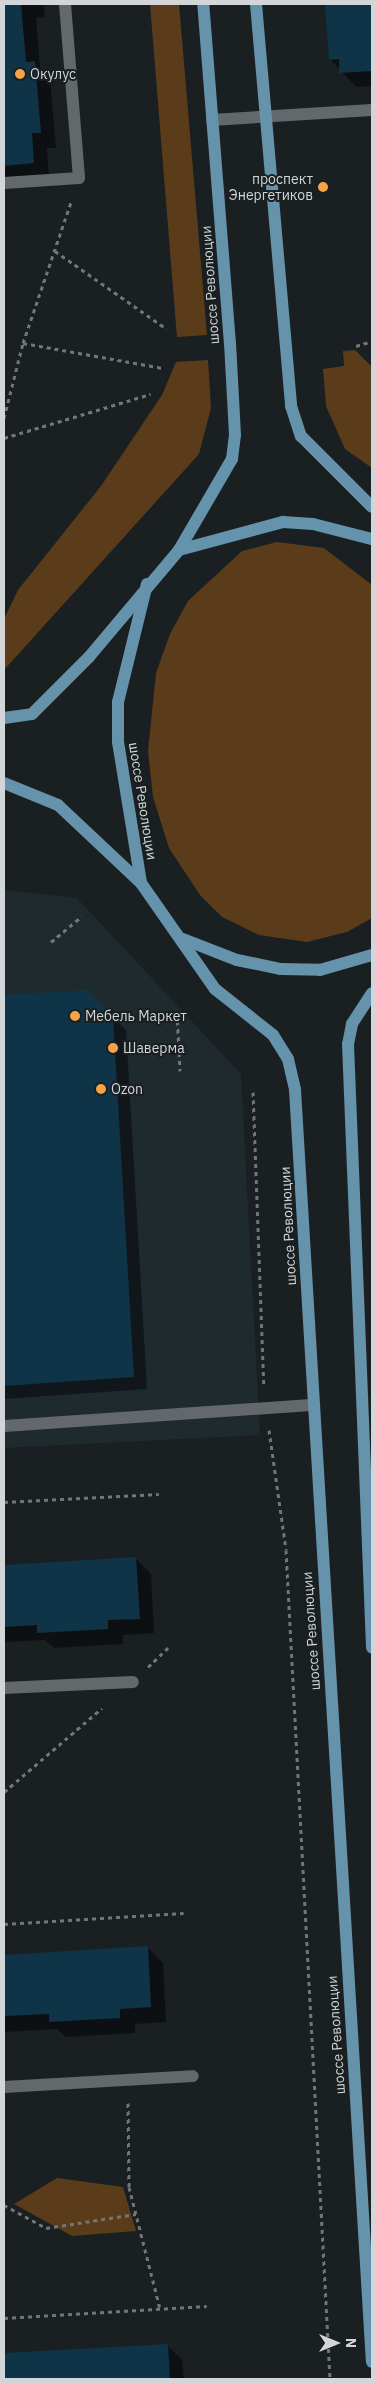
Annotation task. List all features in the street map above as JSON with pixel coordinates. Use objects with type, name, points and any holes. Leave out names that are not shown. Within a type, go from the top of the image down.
[{"type":"main road","name":"шоссе Революции","points":[[203,4],[235,435],[232,460],[179,550],[147,584],[118,702],[118,742],[141,883],[183,939],[215,989],[273,1035],[288,1059],[295,1090],[372,2362]]},
{"type":"main road","points":[[256,4],[291,406],[301,436],[372,507]]},
{"type":"main road","points":[[179,550],[283,522],[313,524],[372,539]]},
{"type":"main road","points":[[4,718],[32,714],[60,689],[147,584]]},
{"type":"main road","points":[[4,783],[58,805],[141,883]]},
{"type":"main road","points":[[183,939],[237,960],[281,969],[320,970],[372,955]]},
{"type":"main road","points":[[372,992],[352,1024],[348,1087],[372,1648]]},
{"type":"lane","points":[[4,183],[79,178],[65,4]]},
{"type":"lane","points":[[212,120],[372,110]]},
{"type":"lane","points":[[4,1426],[314,1404]]},
{"type":"lane","points":[[4,1688],[132,1682]]},
{"type":"lane","points":[[4,2087],[193,2076]]},
{"type":"path","points":[[4,418],[23,343],[79,178]]},
{"type":"path","points":[[55,250],[167,329]]},
{"type":"path","points":[[356,346],[372,341]]},
{"type":"path","points":[[23,343],[163,368]]},
{"type":"path","points":[[4,438],[151,394]]},
{"type":"path","points":[[51,942],[82,916]]},
{"type":"path","points":[[177,1013],[180,1071]]},
{"type":"path","points":[[253,1092],[265,1407],[286,1550],[330,2379]]},
{"type":"path","points":[[4,1502],[159,1494]]},
{"type":"path","points":[[4,1792],[132,1682]]},
{"type":"path","points":[[4,1924],[184,1913]]},
{"type":"path","points":[[128,2080],[129,2186],[160,2309]]},
{"type":"path","points":[[4,2205],[46,2228],[136,2214]]},
{"type":"path","points":[[4,2318],[207,2306]]},
{"type":"shaded area","points":[[150,4],[179,4],[207,335],[177,337]]},
{"type":"shaded area","points":[[355,350],[372,367],[372,468],[345,449],[326,406],[323,369],[344,366],[343,351]]},
{"type":"shaded area","points":[[208,360],[211,408],[199,454],[4,670],[4,619],[18,590],[101,486],[162,395],[176,362]]},
{"type":"shaded area","points":[[277,542],[324,548],[372,585],[372,918],[347,932],[307,942],[259,935],[222,917],[200,895],[169,848],[153,797],[148,751],[156,673],[170,634],[188,601],[242,551]]},
{"type":"shaded area","points":[[4,890],[77,898],[241,1074],[260,1435],[4,1448]]},
{"type":"shaded area","points":[[57,2178],[123,2187],[136,2231],[72,2236],[14,2204]]},
{"type":"building","points":[[4,4],[21,4],[26,62],[35,61],[41,133],[32,133],[34,163],[4,166]]},
{"type":"building","points":[[325,4],[372,4],[372,71],[339,73],[339,59],[329,60]]},
{"type":"building","points":[[88,990],[113,1016],[134,1377],[4,1386],[4,995]]},
{"type":"building","points":[[136,1557],[140,1619],[108,1620],[108,1629],[37,1633],[37,1625],[4,1627],[4,1565]]},
{"type":"building","points":[[148,1946],[151,2007],[120,2009],[120,2018],[49,2022],[49,2014],[4,2016],[4,1955]]},
{"type":"building","points":[[168,2344],[170,2379],[4,2379],[4,2353]]},
{"type":"place","name":"Окулус","points":[[20,74]]},
{"type":"place","name":"проспект Энергетиков","points":[[323,187]]},
{"type":"place","name":"Мебель Маркет","points":[[75,1016]]},
{"type":"place","name":"Шаверма","points":[[113,1048]]},
{"type":"place","name":"Ozon","points":[[101,1089]]}]
